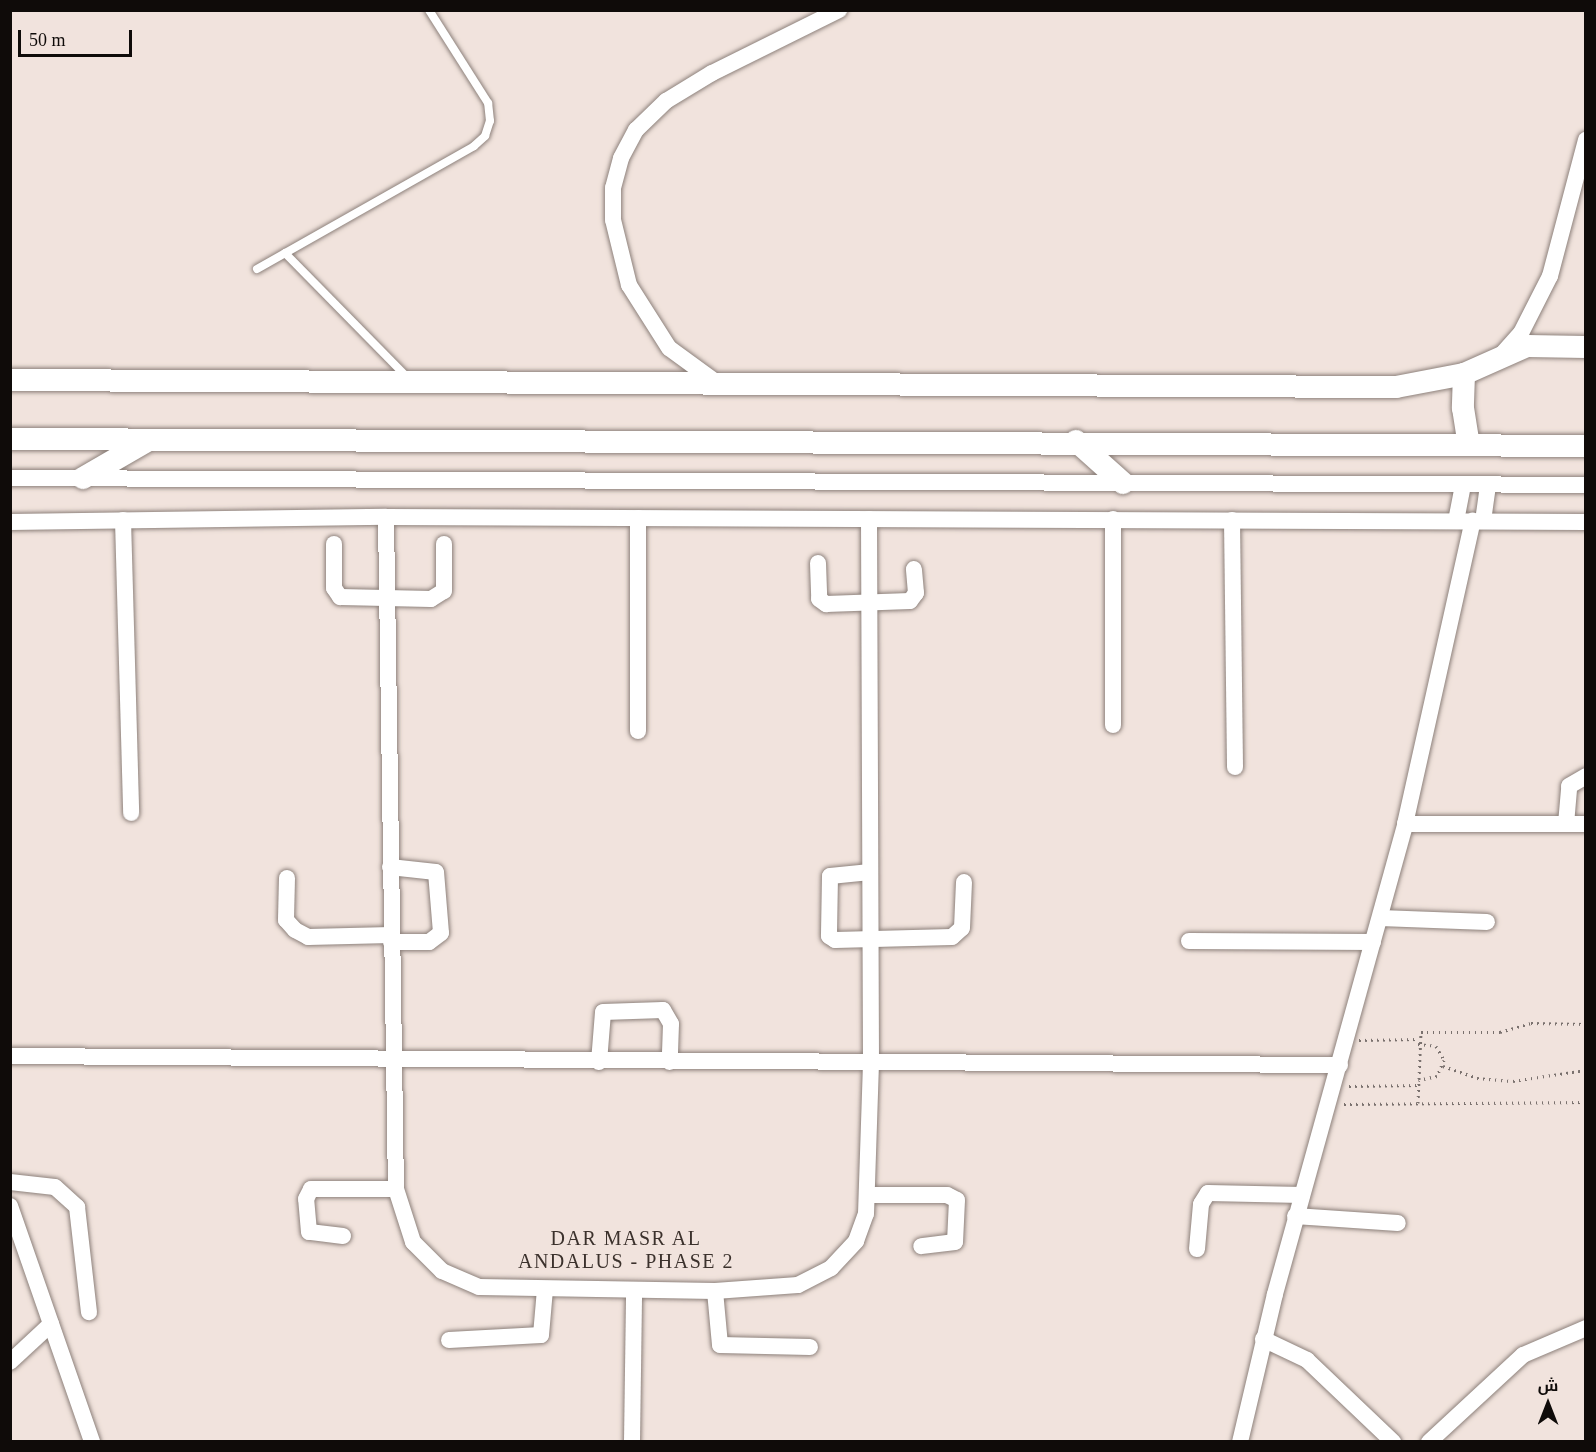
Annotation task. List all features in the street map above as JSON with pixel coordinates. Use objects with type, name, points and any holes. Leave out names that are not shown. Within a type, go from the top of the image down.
[{"type":"street","points":[[717,382],[669,348],[629,285],[613,219],[618,165],[636,130],[666,101],[839,10]]},
{"type":"street","points":[[1501,355],[1521,333],[1550,276],[1586,140]]},
{"type":"street","points":[[10,380],[1396,387],[1464,374],[1501,355],[1545,344],[1586,347]]},
{"type":"street","points":[[1464,374],[1463,408],[1469,444]]},
{"type":"street","points":[[10,439],[1076,441],[1586,446]]},
{"type":"street","points":[[83,478],[148,440]]},
{"type":"street","points":[[1076,441],[1123,483]]},
{"type":"street","points":[[10,478],[1586,485]]},
{"type":"street","points":[[1463,485],[1471,521]]},
{"type":"street","points":[[1240,1442],[1263,1338],[1295,1216],[1330,1104],[1405,824],[1471,521],[1488,485]]},
{"type":"street","points":[[10,522],[386,517],[1586,522]]},
{"type":"street","points":[[386,517],[396,1189],[413,1242],[442,1271],[479,1287],[715,1291],[798,1285],[831,1268],[856,1241],[869,1195],[871,1063],[869,519]]},
{"type":"street","points":[[638,518],[638,731]]},
{"type":"street","points":[[1113,519],[1113,725]]},
{"type":"street","points":[[123,520],[131,813]]},
{"type":"street","points":[[1232,520],[1235,767]]},
{"type":"street","points":[[334,544],[337,595],[435,599],[442,594],[444,544]]},
{"type":"street","points":[[818,563],[822,603],[910,601],[916,593],[914,569]]},
{"type":"street","points":[[1566,824],[1569,786],[1586,776]]},
{"type":"street","points":[[1405,824],[1586,824]]},
{"type":"street","points":[[287,878],[286,920],[308,937],[429,942],[441,933],[436,872],[390,867]]},
{"type":"street","points":[[870,872],[830,876],[827,928],[835,940],[952,937],[962,928],[964,882]]},
{"type":"street","points":[[1380,918],[1487,922]]},
{"type":"street","points":[[1189,941],[1373,942]]},
{"type":"street","points":[[599,1062],[603,1012],[663,1010],[671,1024],[670,1062]]},
{"type":"street","points":[[10,1056],[393,1061],[1340,1065]]},
{"type":"street","points":[[10,1182],[55,1187],[78,1207],[89,1312]]},
{"type":"street","points":[[343,1236],[315,1235],[306,1227],[306,1199],[311,1189],[396,1189]]},
{"type":"street","points":[[1197,1250],[1201,1204],[1208,1193],[1302,1196]]},
{"type":"street","points":[[869,1195],[947,1196],[957,1200],[956,1242],[921,1246]]},
{"type":"street","points":[[10,1206],[92,1442]]},
{"type":"street","points":[[1295,1216],[1398,1223]]},
{"type":"street","points":[[449,1340],[541,1335],[545,1289]]},
{"type":"street","points":[[632,1442],[634,1290]]},
{"type":"street","points":[[715,1291],[720,1345],[810,1347]]},
{"type":"street","points":[[10,1362],[51,1324]]},
{"type":"street","points":[[1429,1442],[1523,1355],[1562,1334],[1586,1328]]},
{"type":"street","points":[[1263,1338],[1307,1360],[1393,1442]]},
{"type":"lane","points":[[257,269],[474,147],[485,136],[490,121],[488,103],[429,10]]},
{"type":"lane","points":[[285,254],[410,381]]},
{"type":"path","points":[[1418,1103],[1418,1041],[1426,1030],[1500,1032],[1531,1023],[1586,1024]]},
{"type":"path","points":[[1347,1040],[1418,1041],[1436,1046],[1443,1066]]},
{"type":"path","points":[[1443,1066],[1477,1078],[1513,1081],[1586,1070]]},
{"type":"path","points":[[1418,1080],[1432,1079],[1443,1066]]},
{"type":"path","points":[[1335,1086],[1418,1085]]},
{"type":"path","points":[[1330,1104],[1586,1102]]},
{"type":"district","name":"DAR MASR AL ANDALUS - PHASE 2","points":[[626,1250]]}]
